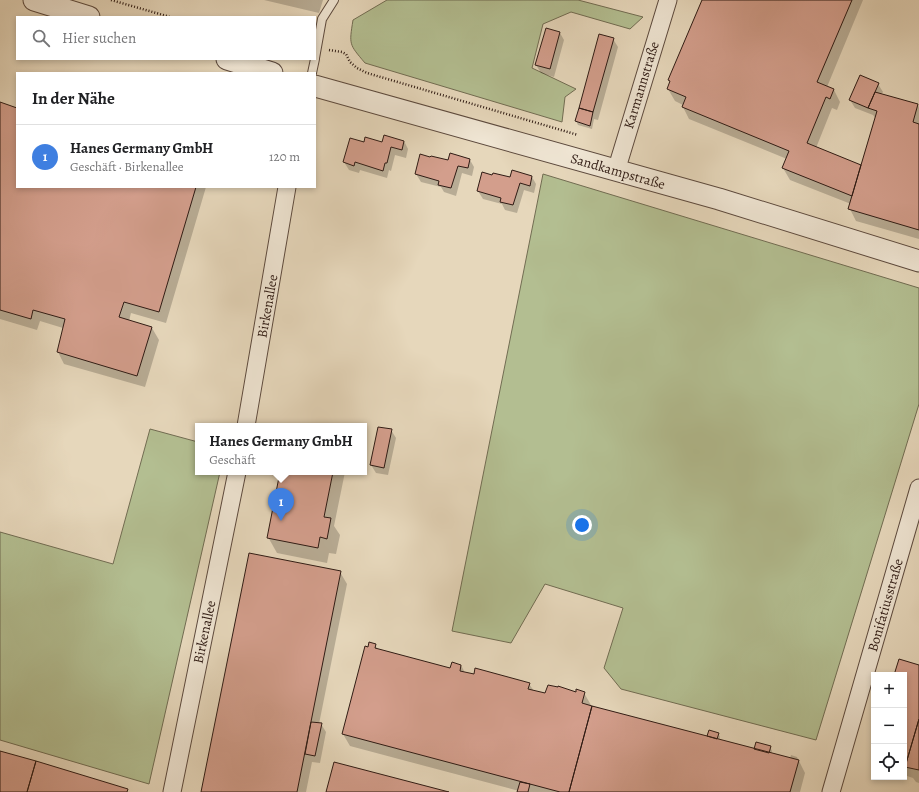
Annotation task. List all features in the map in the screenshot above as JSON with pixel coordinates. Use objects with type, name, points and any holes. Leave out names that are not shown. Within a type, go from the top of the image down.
[{"type":"street","points":[[34,0],[86,16]]},
{"type":"street","name":"Karmannstraße","points":[[616,171],[668,0]]},
{"type":"street","points":[[230,60],[269,72]]},
{"type":"street","name":"Sandkampstraße","points":[[316,86],[719,199],[919,262]]},
{"type":"street","name":"Birkenallee","points":[[247,423],[287,188]]},
{"type":"street","name":"Birkenallee","points":[[172,792],[236,475]]},
{"type":"street","name":"Bonifatiusstraße","points":[[831,792],[919,488]]},
{"type":"lane","points":[[316,52],[322,19],[334,0]]},
{"type":"lane","points":[[312,72],[315,60]]},
{"type":"path","points":[[111,0],[167,16]]},
{"type":"path","points":[[317,47],[346,54],[350,62],[357,68],[367,73],[578,135]]},
{"type":"green space","points":[[387,0],[578,0],[643,17],[630,29],[571,12],[543,24],[532,68],[576,89],[565,97],[562,122],[365,63],[353,48],[351,35],[353,20]]},
{"type":"green space","points":[[543,174],[919,288],[919,404],[816,740],[621,689],[604,668],[623,608],[545,584],[511,643],[452,631]]},
{"type":"green space","points":[[150,429],[195,441],[195,475],[219,475],[149,784],[0,740],[0,532],[113,564]]},
{"type":"building","points":[[702,0],[852,0],[817,82],[834,89],[830,99],[826,97],[807,143],[861,165],[852,196],[782,168],[789,151],[682,107],[686,97],[667,89],[670,81],[668,80]]},
{"type":"building","points":[[546,28],[560,32],[550,69],[535,65]]},
{"type":"building","points":[[599,34],[614,38],[593,112],[579,108]]},
{"type":"building","points":[[860,75],[879,83],[868,108],[849,100]]},
{"type":"building","points":[[875,92],[918,104],[913,122],[919,124],[919,230],[848,209],[877,111],[868,108]]},
{"type":"building","points":[[0,102],[16,108],[16,188],[196,188],[159,312],[124,302],[119,317],[152,327],[137,376],[57,352],[65,319],[33,310],[31,319],[0,310]]},
{"type":"building","points":[[579,108],[593,112],[590,126],[575,121]]},
{"type":"building","points":[[384,135],[404,141],[402,150],[391,147],[387,163],[385,163],[383,171],[355,162],[354,166],[343,162],[350,138],[364,142],[365,137],[382,142]]},
{"type":"building","points":[[450,153],[470,159],[468,168],[458,166],[451,188],[438,185],[439,181],[415,174],[420,154],[448,160]]},
{"type":"building","points":[[512,170],[532,176],[530,186],[520,183],[513,205],[500,202],[501,198],[477,191],[482,172],[510,177]]},
{"type":"building","points":[[378,427],[392,429],[384,468],[370,465]]},
{"type":"building","points":[[279,475],[332,475],[324,517],[331,518],[327,539],[320,537],[318,548],[267,538]]},
{"type":"building","points":[[249,553],[341,571],[297,792],[201,792]]},
{"type":"building","points":[[369,642],[376,644],[375,648],[450,668],[452,662],[461,665],[460,671],[474,674],[475,668],[530,683],[528,689],[545,693],[548,685],[558,686],[576,692],[576,689],[585,692],[582,703],[592,706],[569,792],[560,792],[342,734],[365,646],[368,647]]},
{"type":"building","points":[[899,659],[919,665],[919,719],[907,760],[907,672],[895,672]]},
{"type":"building","points":[[592,706],[799,760],[790,792],[569,792]]},
{"type":"building","points":[[919,719],[919,770],[907,767],[907,760]]},
{"type":"building","points":[[311,722],[322,723],[315,756],[305,754]]},
{"type":"building","points":[[709,730],[719,733],[717,739],[707,736]]},
{"type":"building","points":[[756,742],[771,746],[769,753],[754,749]]},
{"type":"building","points":[[0,751],[36,761],[27,792],[0,792]]},
{"type":"building","points":[[36,761],[128,789],[127,792],[27,792]]},
{"type":"building","points":[[334,762],[449,792],[326,792]]},
{"type":"building","points":[[520,782],[530,784],[528,792],[517,792]]},
{"type":"place","name":"Hanes Germany GmbH","points":[[281,521]]}]
